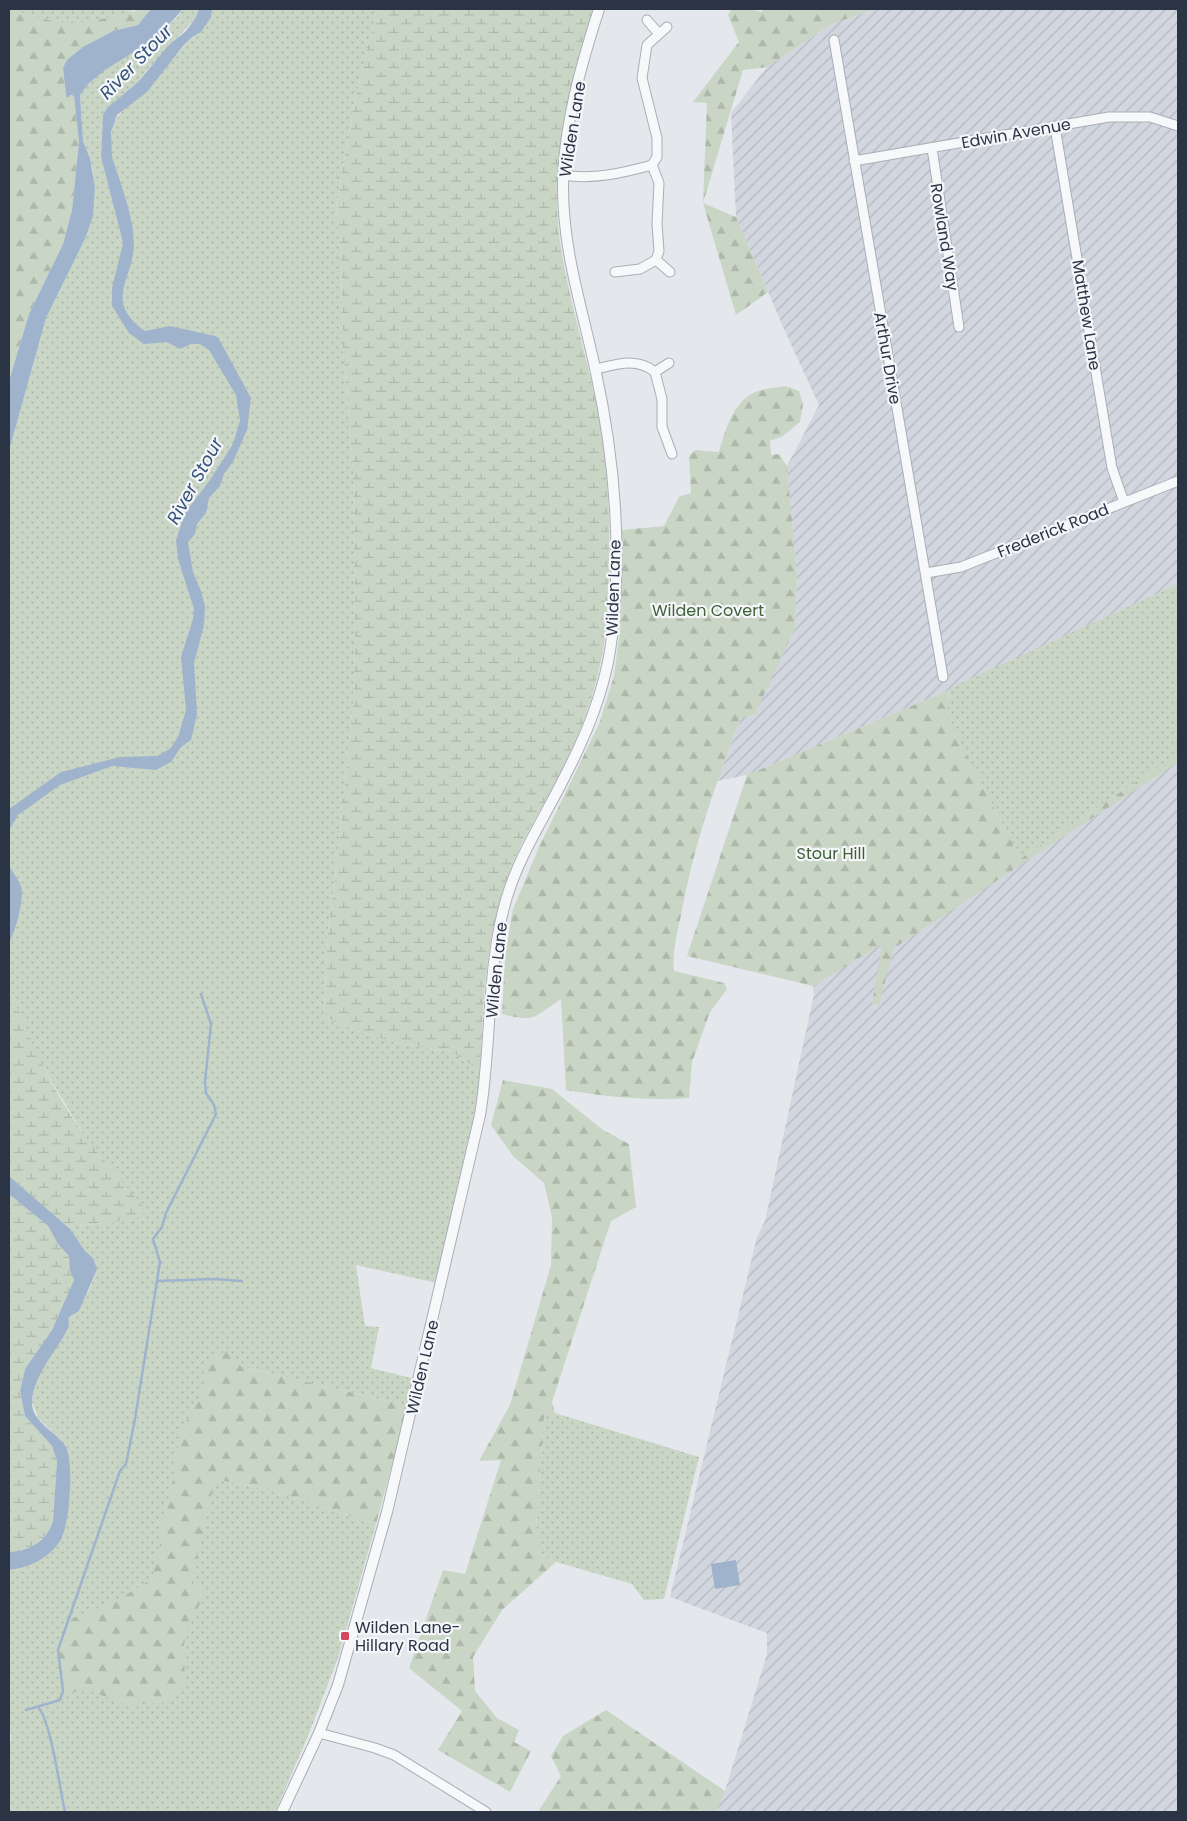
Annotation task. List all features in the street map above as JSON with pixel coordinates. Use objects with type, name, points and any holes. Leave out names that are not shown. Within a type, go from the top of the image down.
[{"type":"street","name":"Wilden Lane","points":[[282,1812],[319,1733],[338,1685],[388,1512],[480,1115],[486,1073],[493,974],[499,931],[507,899],[528,845],[586,731],[602,690],[608,663],[614,610],[615,498],[610,448],[596,369],[568,248],[563,175],[574,107],[598,9]]},
{"type":"street","points":[[648,20],[659,34]]},
{"type":"street","points":[[563,175],[579,178],[595,177],[627,172],[652,165],[657,157],[657,138],[642,78],[647,46],[667,27]]},
{"type":"street","name":"Arthur Drive","points":[[834,40],[943,677]]},
{"type":"street","name":"Edwin Avenue","points":[[854,161],[1109,118],[1150,117],[1178,126]]},
{"type":"street","name":"Matthew Lane","points":[[1055,127],[1112,468],[1124,502]]},
{"type":"street","name":"Rowland Way","points":[[932,148],[959,327]]},
{"type":"street","points":[[615,272],[640,269],[656,260],[659,251],[657,224],[659,182],[652,165]]},
{"type":"street","points":[[656,260],[670,272]]},
{"type":"street","points":[[596,369],[617,364],[639,363],[655,372],[662,399],[662,426],[672,454]]},
{"type":"street","points":[[655,372],[669,363]]},
{"type":"street","name":"Frederick Road","points":[[926,573],[961,567],[1178,481]]},
{"type":"street","points":[[319,1733],[376,1748],[394,1755],[486,1812]]},
{"type":"shaded area","points":[[874,9],[1178,9],[1178,584],[949,690],[747,775],[717,781],[741,718],[795,628],[797,575],[787,466],[819,405],[736,217],[731,113],[767,67],[830,25]]},
{"type":"shaded area","points":[[1178,754],[1178,1812],[716,1812],[725,1791],[767,1654],[767,1633],[670,1597],[757,1237],[765,1221],[814,994],[813,986],[1020,859]]},
{"type":"green space","points":[[9,9],[134,9],[104,20],[55,23]]},
{"type":"green space","points":[[9,9],[58,22],[79,23],[136,10],[151,9],[139,25],[113,31],[94,41],[63,68],[66,95],[74,96],[79,142],[72,210],[63,244],[29,314],[9,381]]},
{"type":"green space","points":[[183,9],[199,9],[195,19],[138,82],[107,108],[103,115],[101,157],[123,243],[113,288],[123,286],[132,258],[134,241],[111,153],[113,126],[120,114],[146,90],[192,37],[201,32],[212,13],[212,9],[377,9],[354,104],[336,207],[341,260],[343,348],[353,469],[355,645],[353,702],[336,871],[328,929],[324,1017],[363,1033],[398,1043],[451,1052],[480,1070],[475,1114],[437,1283],[356,1265],[365,1326],[379,1327],[371,1368],[415,1379],[408,1406],[240,1366],[215,1479],[272,1491],[376,1524],[338,1658],[308,1736],[275,1812],[9,1812],[9,1748],[11,1737],[9,1722],[9,1570],[18,1569],[63,1536],[70,1493],[69,1459],[66,1448],[60,1439],[38,1418],[32,1402],[36,1379],[68,1328],[69,1317],[79,1311],[95,1274],[93,1258],[85,1251],[67,1227],[135,1220],[40,1062],[27,1037],[9,985],[9,451],[46,318],[85,239],[94,200],[93,171],[83,141],[80,95],[102,71],[159,34],[172,23]]},
{"type":"green space","points":[[377,9],[593,9],[560,150],[557,214],[566,278],[601,429],[609,510],[609,590],[605,638],[597,680],[576,741],[519,849],[501,897],[490,945],[482,1020],[480,1070],[451,1052],[398,1043],[363,1033],[324,1017],[328,929],[336,871],[353,702],[355,645],[353,469],[343,348],[341,260],[336,207],[354,104]]},
{"type":"green space","points":[[732,9],[750,9],[761,12],[765,9],[874,9],[830,25],[767,67],[743,70],[703,203],[707,103],[693,102],[739,42],[728,15]]},
{"type":"green space","points":[[703,203],[736,217],[768,292],[736,315]]},
{"type":"green space","name":"Wilden Covert","points":[[786,386],[799,391],[803,405],[800,422],[783,436],[770,441],[771,455],[779,454],[787,466],[797,575],[795,628],[755,714],[741,718],[714,791],[699,840],[686,890],[674,950],[674,971],[724,983],[727,989],[710,1012],[692,1062],[689,1098],[628,1098],[566,1090],[561,999],[534,1017],[522,1018],[502,1014],[505,956],[513,909],[539,847],[599,724],[614,676],[620,630],[622,530],[664,526],[679,497],[691,493],[689,456],[695,450],[719,452],[732,416],[743,401],[758,391]]},
{"type":"green space","points":[[1178,584],[1178,754],[1020,859],[946,715],[950,688]]},
{"type":"green space","name":"Stour Hill","points":[[949,690],[947,715],[1020,859],[1178,754],[1178,762],[894,948],[879,1005],[872,1004],[882,944],[813,986],[687,956],[747,775]]},
{"type":"green space","points":[[9,985],[23,1023],[58,1095],[96,1150],[146,1210],[135,1220],[67,1227],[9,1176]]},
{"type":"green space","points":[[503,1080],[552,1089],[603,1130],[629,1144],[636,1207],[611,1221],[552,1402],[555,1413],[544,1417],[536,1526],[541,1554],[556,1562],[502,1610],[473,1657],[475,1691],[497,1718],[519,1730],[514,1742],[531,1751],[510,1792],[438,1750],[462,1711],[409,1668],[443,1570],[465,1574],[501,1460],[479,1461],[510,1405],[551,1265],[552,1217],[544,1183],[513,1156],[491,1125]]},
{"type":"green space","points":[[9,1194],[48,1226],[58,1244],[69,1256],[74,1280],[52,1330],[25,1369],[20,1391],[25,1416],[52,1446],[57,1461],[53,1521],[41,1540],[23,1550],[9,1552]]},
{"type":"green space","points":[[226,1351],[240,1366],[408,1406],[376,1524],[272,1491],[215,1479],[191,1584],[211,1590],[191,1616],[183,1648],[186,1688],[169,1702],[127,1705],[88,1690],[69,1693],[55,1649],[68,1620],[117,1600],[152,1579],[160,1544],[160,1523],[172,1492],[180,1431],[191,1414],[205,1385],[206,1360]]},
{"type":"green space","points":[[555,1413],[699,1457],[664,1599],[644,1600],[632,1584],[556,1562],[541,1554],[536,1526],[544,1417]]},
{"type":"green space","points":[[606,1710],[725,1791],[716,1812],[538,1812],[561,1776],[551,1756],[563,1736]]},
{"type":"water","points":[[151,9],[183,9],[159,36],[105,70],[89,83],[80,95],[83,141],[90,159],[95,187],[93,216],[85,239],[46,318],[9,451],[9,381],[29,314],[63,244],[72,210],[79,142],[74,96],[71,95],[67,98],[63,68],[67,60],[83,47],[113,31],[138,25]]},
{"type":"water","points":[[199,9],[212,9],[211,17],[201,32],[192,37],[183,46],[147,92],[117,115],[111,132],[112,157],[132,223],[134,244],[133,257],[123,289],[125,309],[132,320],[145,331],[170,326],[215,336],[219,339],[251,398],[247,430],[233,462],[224,474],[220,486],[209,498],[206,513],[197,524],[195,534],[188,542],[193,572],[205,606],[204,625],[194,663],[197,714],[191,740],[181,747],[171,762],[156,770],[112,766],[60,785],[18,815],[9,831],[9,809],[61,772],[120,757],[157,756],[170,749],[178,737],[186,710],[181,657],[193,619],[194,609],[178,559],[176,540],[185,513],[210,480],[233,444],[240,421],[236,395],[209,350],[200,344],[191,344],[180,349],[167,342],[144,344],[129,333],[112,306],[112,288],[123,243],[101,157],[103,115],[107,108],[138,82],[168,46],[186,31],[195,19]]},
{"type":"water","points":[[9,865],[20,883],[22,898],[19,915],[9,943]]},
{"type":"water","points":[[9,1176],[70,1229],[85,1251],[93,1258],[97,1269],[79,1311],[69,1317],[68,1328],[41,1372],[32,1402],[33,1409],[40,1421],[62,1442],[66,1447],[68,1455],[70,1494],[63,1533],[60,1541],[44,1557],[24,1567],[9,1570],[9,1552],[23,1550],[36,1544],[46,1535],[53,1521],[57,1461],[52,1446],[25,1416],[20,1391],[25,1369],[52,1330],[74,1280],[70,1270],[69,1256],[58,1244],[48,1226],[9,1194]]},
{"type":"water","points":[[736,1560],[740,1585],[715,1589],[711,1564]]},
{"type":"waterway","points":[[26,1710],[60,1700],[63,1691],[58,1650],[120,1471],[126,1464],[135,1419],[160,1262],[153,1239],[162,1227],[166,1213],[216,1114],[214,1105],[206,1093],[205,1081],[211,1024],[201,994]]},
{"type":"waterway","points":[[157,1281],[213,1279],[242,1281]]},
{"type":"waterway","points":[[38,1707],[43,1715],[51,1741],[65,1812]]},
{"type":"place","name":"Wilden Lane- Hillary Road","points":[[345,1636]]},
{"type":"water label","name":"River Stour","points":[[136,62]]},
{"type":"water label","name":"River Stour","points":[[195,481]]}]
